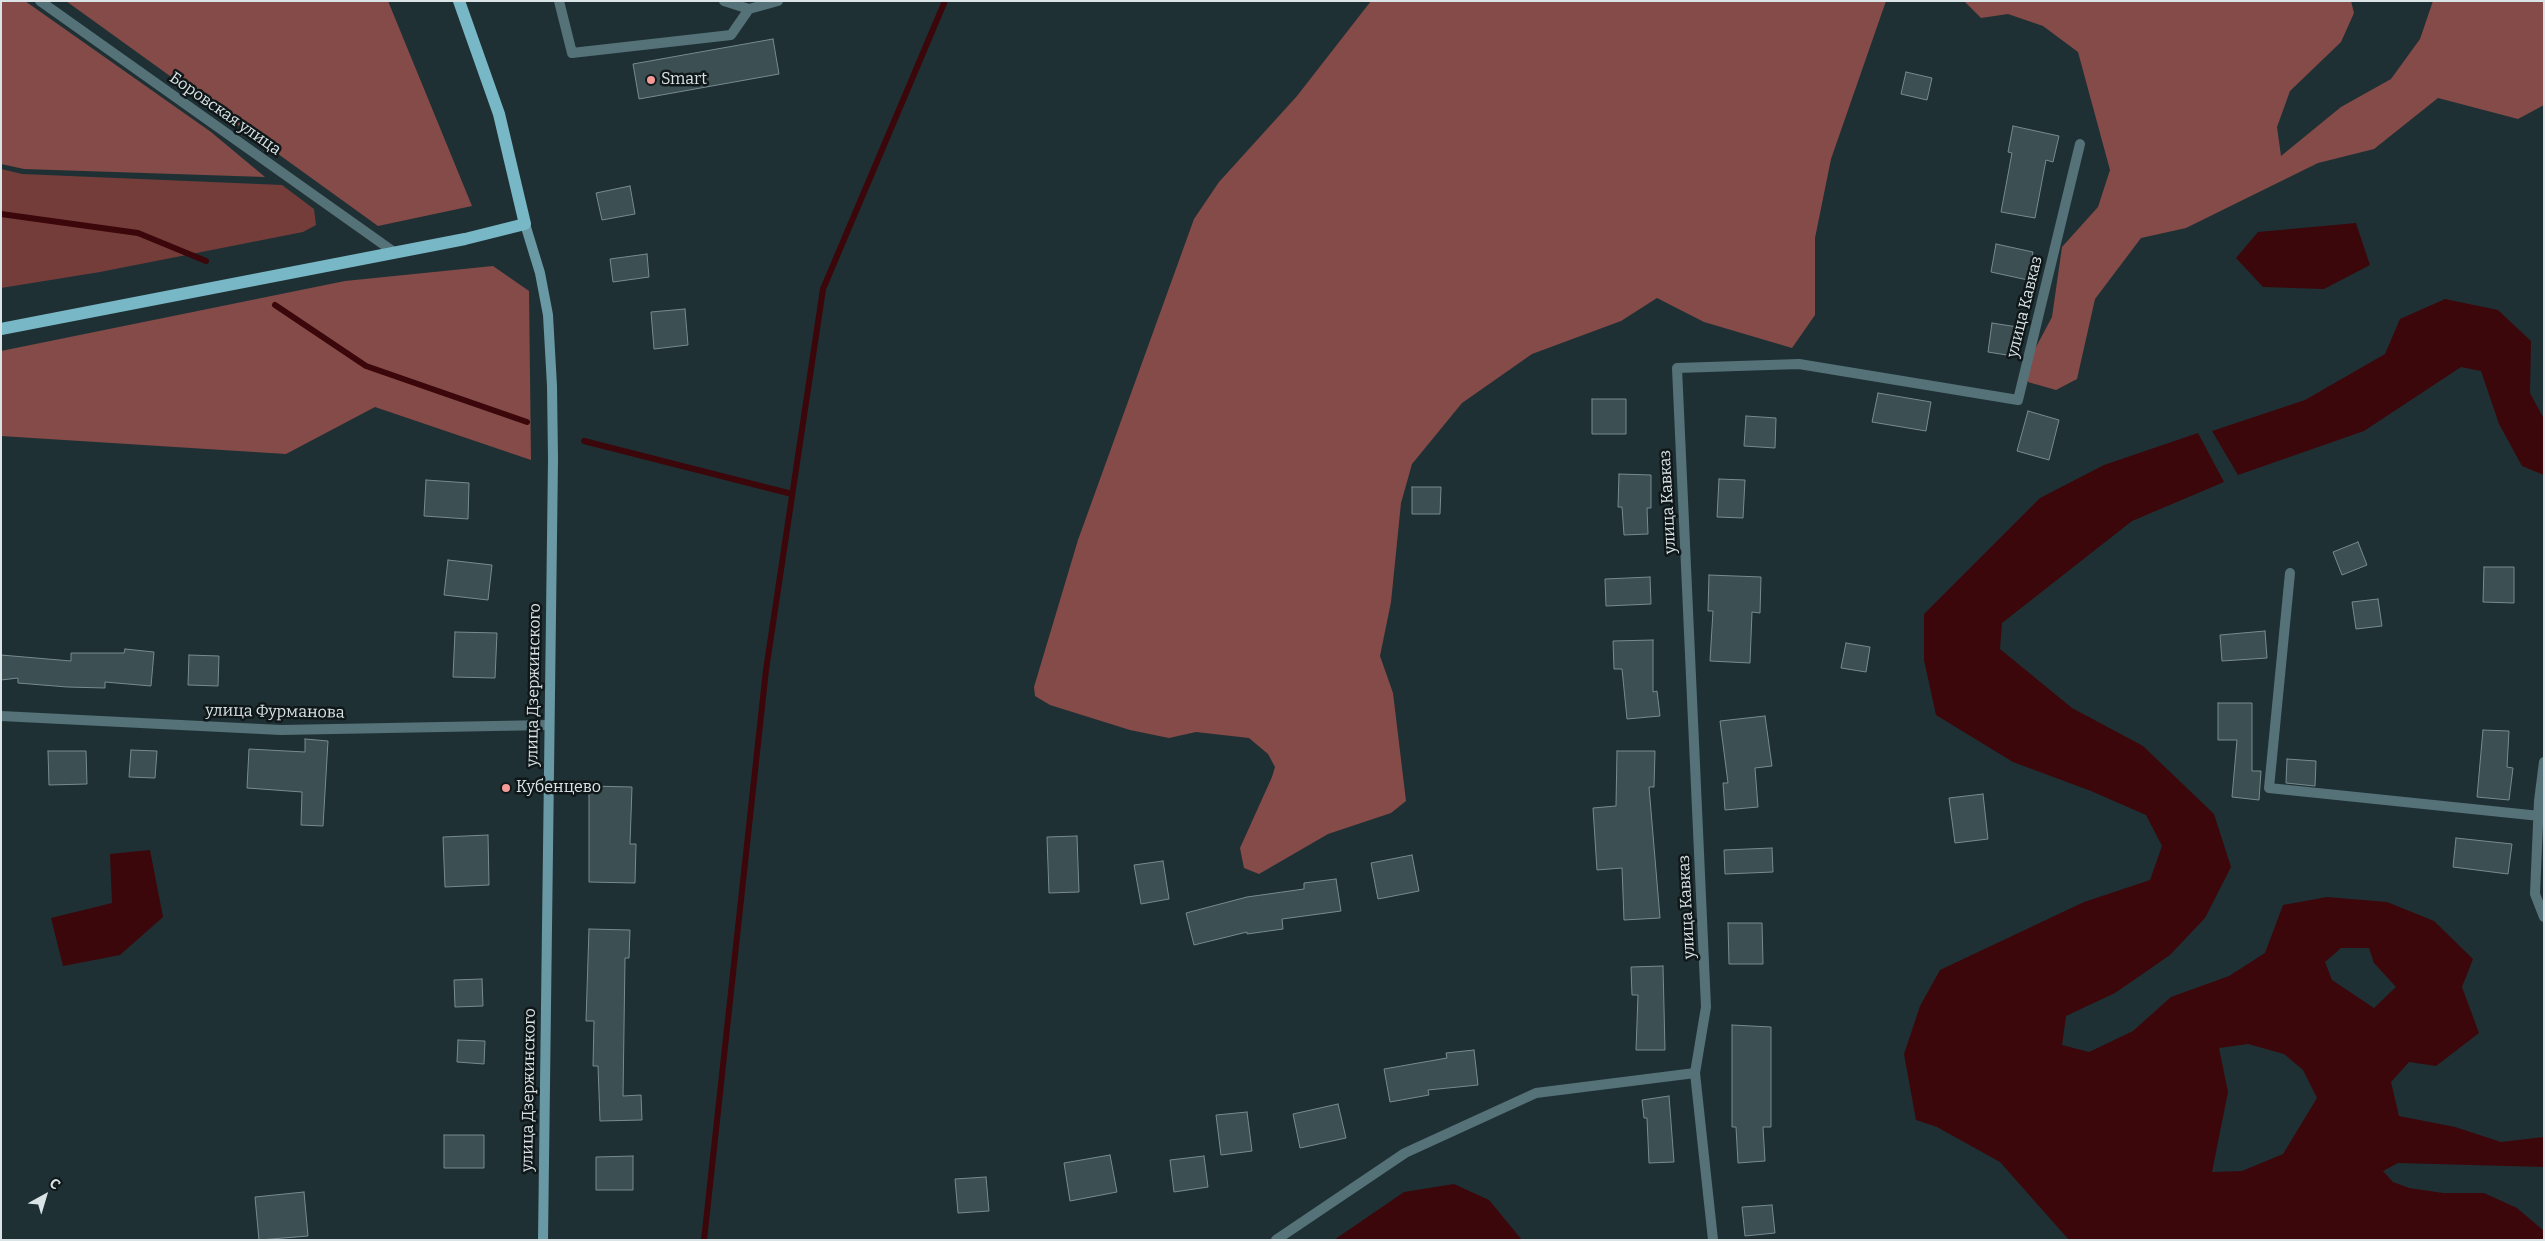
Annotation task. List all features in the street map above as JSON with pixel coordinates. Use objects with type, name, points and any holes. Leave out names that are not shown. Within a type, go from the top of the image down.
[{"type":"main road","points":[[1,329],[394,252],[525,224],[499,114],[460,1]]},
{"type":"main road","name":"улица Дзержинского","points":[[525,224],[540,273],[548,315],[553,459],[548,725],[543,1240]]},
{"type":"street","name":"Боровская улица","points":[[40,1],[394,252]]},
{"type":"street","points":[[559,1],[572,53],[731,35],[748,9]]},
{"type":"street","points":[[724,1],[748,9],[778,1]]},
{"type":"street","name":"улица Кавказ","points":[[1713,1240],[1695,1073],[1706,1007],[1677,368],[1799,364],[2018,400],[2080,144]]},
{"type":"street","points":[[2290,573],[2269,788],[2540,816]]},
{"type":"street","name":"улица Фурманова","points":[[1,716],[281,730],[548,725]]},
{"type":"street","points":[[2544,762],[2539,801],[2540,816],[2535,894],[2544,917]]},
{"type":"street","points":[[1276,1240],[1405,1153],[1536,1093],[1695,1073]]},
{"type":"shaded area","points":[[1,1],[25,1],[211,132],[265,177],[24,169],[1,164]]},
{"type":"shaded area","points":[[66,1],[388,1],[472,206],[378,226]]},
{"type":"shaded area","points":[[1371,1],[1886,1],[1831,159],[1815,238],[1815,315],[1792,348],[1704,322],[1657,298],[1621,321],[1532,354],[1462,403],[1412,464],[1401,503],[1391,602],[1380,656],[1393,693],[1406,801],[1391,813],[1328,834],[1259,874],[1244,868],[1240,848],[1275,767],[1268,754],[1249,738],[1196,732],[1169,738],[1130,730],[1050,705],[1035,696],[1034,687],[1078,540],[1194,219],[1219,182],[1297,96]]},
{"type":"shaded area","points":[[1964,1],[2351,1],[2354,13],[2341,42],[2290,91],[2277,127],[2281,156],[2341,107],[2391,79],[2420,39],[2433,1],[2544,1],[2544,105],[2518,119],[2438,98],[2374,149],[2318,163],[2186,228],[2141,238],[2095,299],[2077,379],[2056,390],[2028,382],[2027,364],[2052,317],[2062,247],[2098,207],[2110,170],[2078,52],[2043,26],[2008,14],[1981,18]]},
{"type":"shaded area","points":[[1,169],[22,174],[282,185],[314,209],[316,225],[303,232],[100,272],[1,288]]},
{"type":"shaded area","points":[[2356,223],[2370,265],[2324,289],[2263,287],[2236,258],[2258,232]]},
{"type":"shaded area","points":[[493,266],[529,291],[531,460],[375,407],[286,454],[1,436],[1,351],[345,281]]},
{"type":"shaded area","points":[[2445,299],[2498,310],[2531,341],[2530,393],[2544,419],[2544,475],[2522,466],[2499,424],[2481,371],[2461,367],[2364,431],[2238,475],[2212,431],[2305,400],[2385,354],[2400,319]]},
{"type":"shaded area","points":[[2198,433],[2224,482],[2132,521],[2002,623],[2000,649],[2072,708],[2143,746],[2214,814],[2231,867],[2205,918],[2170,955],[2115,993],[2066,1016],[2062,1045],[2089,1052],[2133,1031],[2171,997],[2229,976],[2265,953],[2283,905],[2327,897],[2387,902],[2434,921],[2473,959],[2462,987],[2479,1033],[2436,1066],[2409,1062],[2391,1082],[2399,1116],[2455,1127],[2501,1142],[2544,1137],[2544,1167],[2398,1163],[2383,1171],[2393,1182],[2409,1188],[2443,1193],[2484,1193],[2517,1208],[2544,1231],[2544,1240],[2069,1240],[2000,1162],[1937,1127],[1916,1120],[1904,1054],[1920,1006],[1940,970],[2084,902],[2150,880],[2162,846],[2146,815],[2091,791],[2013,762],[1936,715],[1924,660],[1924,614],[2040,498],[2104,465]],"holes":[[[2341,948],[2369,948],[2374,963],[2396,987],[2374,1008],[2332,980],[2325,962]],[[2248,1044],[2284,1054],[2303,1070],[2317,1098],[2283,1154],[2242,1171],[2212,1172],[2228,1092],[2219,1048]]]},
{"type":"shaded area","points":[[150,850],[163,917],[120,955],[63,966],[51,918],[112,903],[110,854]]},
{"type":"shaded area","points":[[1454,1184],[1489,1200],[1522,1240],[1334,1240],[1404,1192]]},
{"type":"building","points":[[773,39],[779,74],[639,99],[633,64]]},
{"type":"building","points":[[1906,72],[1932,78],[1927,100],[1901,94]]},
{"type":"building","points":[[2013,126],[2059,136],[2053,162],[2046,160],[2035,218],[2001,212],[2012,153],[2008,152]]},
{"type":"building","points":[[630,186],[635,214],[602,220],[596,193]]},
{"type":"building","points":[[1996,244],[2033,252],[2028,280],[1991,272]]},
{"type":"building","points":[[647,254],[649,277],[613,282],[610,259]]},
{"type":"building","points":[[685,309],[688,345],[654,349],[651,312]]},
{"type":"building","points":[[1992,323],[2024,328],[2019,357],[1988,352]]},
{"type":"building","points":[[1878,393],[1931,402],[1926,431],[1872,422]]},
{"type":"building","points":[[1592,399],[1626,399],[1626,434],[1592,434]]},
{"type":"building","points":[[2028,411],[2059,420],[2049,460],[2017,451]]},
{"type":"building","points":[[1746,416],[1776,418],[1775,448],[1744,446]]},
{"type":"building","points":[[1619,474],[1651,475],[1651,508],[1647,508],[1648,534],[1624,535],[1622,507],[1618,507]]},
{"type":"building","points":[[1719,479],[1745,480],[1743,518],[1717,517]]},
{"type":"building","points":[[426,480],[469,483],[468,519],[424,516]]},
{"type":"building","points":[[1412,487],[1441,487],[1440,514],[1412,514]]},
{"type":"building","points":[[2358,542],[2367,565],[2342,575],[2333,552]]},
{"type":"building","points":[[448,560],[492,565],[488,600],[444,595]]},
{"type":"building","points":[[2484,567],[2514,567],[2514,603],[2483,602]]},
{"type":"building","points":[[1709,575],[1761,577],[1760,613],[1752,612],[1750,663],[1710,661],[1713,611],[1708,611]]},
{"type":"building","points":[[1650,577],[1651,604],[1606,606],[1605,579]]},
{"type":"building","points":[[2378,599],[2382,626],[2356,629],[2352,602]]},
{"type":"building","points":[[2265,631],[2267,658],[2222,661],[2220,635]]},
{"type":"building","points":[[455,632],[497,633],[495,678],[453,677]]},
{"type":"building","points":[[1653,640],[1653,692],[1657,691],[1660,716],[1627,719],[1622,669],[1614,669],[1613,641]]},
{"type":"building","points":[[1846,643],[1870,647],[1866,672],[1841,668]]},
{"type":"building","points":[[125,649],[154,652],[151,686],[105,682],[105,688],[67,687],[18,683],[18,678],[1,680],[1,655],[71,661],[71,653],[124,653]]},
{"type":"building","points":[[189,655],[219,656],[218,686],[188,685]]},
{"type":"building","points":[[2218,703],[2252,703],[2252,771],[2261,771],[2259,800],[2232,797],[2237,740],[2218,740]]},
{"type":"building","points":[[1765,716],[1772,766],[1755,768],[1758,807],[1725,810],[1723,783],[1728,783],[1720,721]]},
{"type":"building","points":[[2483,730],[2509,731],[2507,767],[2513,768],[2509,800],[2477,797]]},
{"type":"building","points":[[305,739],[328,741],[323,826],[301,825],[302,792],[247,788],[249,749],[305,752]]},
{"type":"building","points":[[131,750],[157,751],[155,778],[129,777]]},
{"type":"building","points":[[48,751],[86,751],[87,784],[49,785]]},
{"type":"building","points":[[1617,751],[1655,751],[1654,787],[1649,787],[1660,918],[1624,920],[1622,868],[1597,870],[1593,808],[1616,806]]},
{"type":"building","points":[[2287,759],[2316,761],[2315,786],[2286,783]]},
{"type":"building","points":[[589,786],[632,787],[630,844],[636,844],[635,883],[589,882]]},
{"type":"building","points":[[1983,794],[1988,839],[1955,843],[1949,798]]},
{"type":"building","points":[[488,835],[489,885],[445,887],[443,837]]},
{"type":"building","points":[[1077,836],[1079,892],[1049,893],[1047,837]]},
{"type":"building","points":[[2456,838],[2512,844],[2508,874],[2453,867]]},
{"type":"building","points":[[1772,848],[1773,872],[1725,874],[1724,850]]},
{"type":"building","points":[[1412,855],[1419,891],[1378,899],[1371,863]]},
{"type":"building","points":[[1163,861],[1169,899],[1141,904],[1134,865]]},
{"type":"building","points":[[1336,879],[1341,911],[1282,919],[1283,929],[1247,934],[1247,932],[1194,945],[1186,913],[1247,897],[1304,889],[1304,883]]},
{"type":"building","points":[[1728,923],[1762,923],[1763,964],[1729,964]]},
{"type":"building","points":[[589,929],[630,930],[629,958],[625,958],[623,1096],[641,1095],[642,1120],[600,1121],[598,1066],[593,1066],[594,1021],[586,1021]]},
{"type":"building","points":[[1663,966],[1665,1050],[1636,1050],[1638,995],[1632,995],[1631,967]]},
{"type":"building","points":[[482,979],[483,1006],[455,1007],[454,980]]},
{"type":"building","points":[[1732,1025],[1771,1027],[1771,1127],[1763,1127],[1765,1161],[1738,1163],[1736,1127],[1732,1127]]},
{"type":"building","points":[[458,1040],[485,1041],[484,1064],[457,1062]]},
{"type":"building","points":[[1474,1050],[1478,1085],[1428,1090],[1429,1095],[1390,1102],[1384,1069],[1447,1058],[1446,1053]]},
{"type":"building","points":[[1669,1096],[1674,1162],[1649,1163],[1647,1118],[1644,1118],[1642,1100]]},
{"type":"building","points":[[1338,1104],[1346,1138],[1300,1148],[1293,1114]]},
{"type":"building","points":[[1247,1112],[1252,1151],[1221,1155],[1216,1115]]},
{"type":"building","points":[[444,1135],[484,1135],[484,1168],[444,1168]]},
{"type":"building","points":[[1110,1155],[1117,1192],[1070,1201],[1064,1163]]},
{"type":"building","points":[[633,1156],[633,1190],[596,1190],[596,1157]]},
{"type":"building","points":[[1204,1156],[1208,1187],[1174,1192],[1170,1160]]},
{"type":"building","points":[[986,1177],[989,1211],[958,1213],[955,1179]]},
{"type":"building","points":[[304,1192],[308,1236],[259,1240],[255,1197]]},
{"type":"building","points":[[1772,1205],[1775,1233],[1745,1236],[1742,1207]]},
{"type":"waterway","points":[[704,1240],[766,670],[823,289],[945,1]]},
{"type":"waterway","points":[[1,214],[138,233],[206,261]]},
{"type":"waterway","points":[[275,305],[366,366],[527,422]]},
{"type":"waterway","points":[[584,441],[792,494]]},
{"type":"place","name":"Smart","points":[[651,80]]},
{"type":"place","name":"Кубенцево","points":[[506,788]]}]
